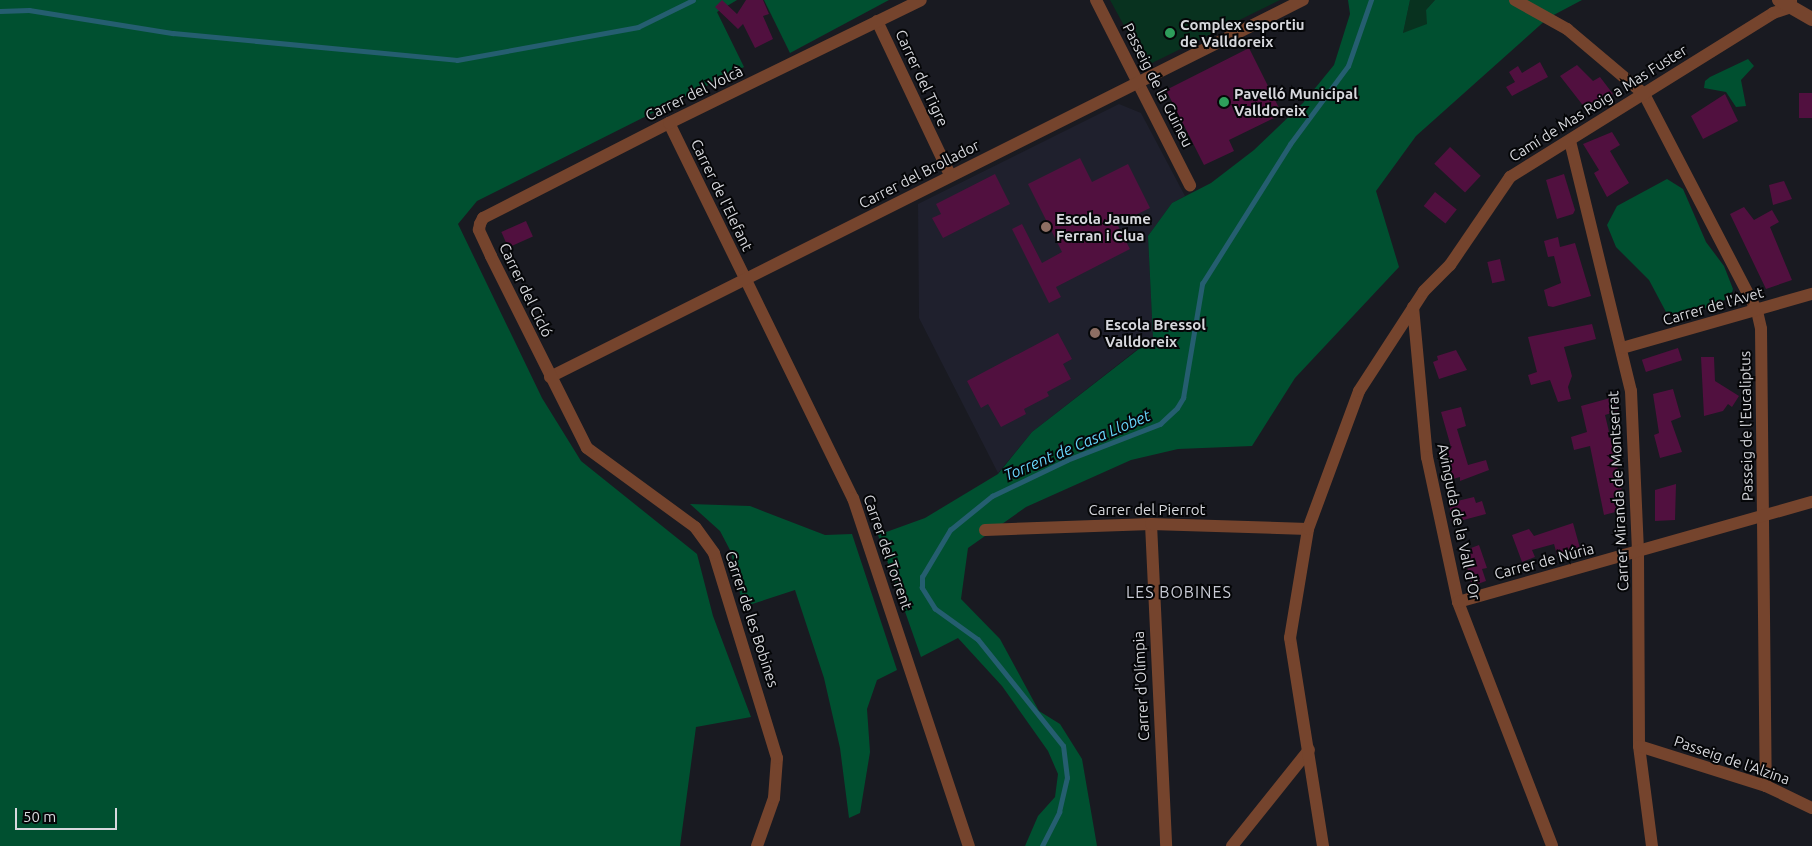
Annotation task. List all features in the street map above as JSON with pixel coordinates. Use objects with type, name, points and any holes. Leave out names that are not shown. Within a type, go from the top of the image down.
[{"type":"street","name":"Carrer del Volcà","points":[[484,218],[669,123],[921,0]]},
{"type":"street","name":"Passeig de la Guineu","points":[[1096,0],[1139,81],[1190,185]]},
{"type":"street","name":"Carrer del Brollador","points":[[550,377],[746,281],[950,176],[1303,0]]},
{"type":"street","points":[[1516,0],[1567,29],[1644,94]]},
{"type":"street","points":[[1787,2],[1812,19]]},
{"type":"street","name":"Camí de Mas Roig a Mas Fuster","points":[[1323,846],[1290,638],[1308,529],[1359,391],[1413,307],[1450,265],[1510,177],[1773,13],[1787,2]]},
{"type":"street","name":"Carrer del Tigre","points":[[877,21],[950,176]]},
{"type":"street","name":"Passeig de l'Eucaliptus","points":[[1644,94],[1757,311],[1761,328],[1766,786]]},
{"type":"street","name":"Carrer de l'Elefant","points":[[669,123],[746,281]]},
{"type":"street","name":"Carrer Miranda de Montserrat","points":[[1570,141],[1631,391],[1638,552],[1639,746],[1652,846]]},
{"type":"street","name":"Carrer del Cicló","points":[[484,218],[479,230],[550,377]]},
{"type":"street","name":"Carrer del Torrent","points":[[746,281],[860,518],[969,846]]},
{"type":"street","name":"Carrer de l'Avet","points":[[1622,348],[1812,294]]},
{"type":"street","name":"Avinguda de la Vall d'Or","points":[[1413,307],[1427,458],[1458,602],[1552,846]]},
{"type":"street","name":"Carrer de les Bobines","points":[[550,377],[587,448],[696,527],[714,553],[777,758],[774,798],[757,846]]},
{"type":"street","name":"Carrer de Núria","points":[[1458,602],[1812,502]]},
{"type":"street","name":"Carrer del Pierrot","points":[[985,530],[1151,524],[1308,529]]},
{"type":"street","name":"Carrer d'Olímpia","points":[[1151,524],[1166,846]]},
{"type":"street","name":"Passeig de l'Alzina","points":[[1639,746],[1766,786],[1812,808]]},
{"type":"street","points":[[1232,846],[1309,750]]},
{"type":"shaded area","name":"Escola Jaume Ferran i Clua","points":[[1119,104],[1141,113],[1185,196],[1172,203],[1148,236],[1153,337],[1032,432],[998,473],[919,318],[918,204]]},
{"type":"green space","points":[[0,0],[737,0],[717,12],[744,67],[477,201],[458,224],[542,398],[581,461],[697,554],[713,616],[751,717],[696,727],[680,846],[0,846]]},
{"type":"green space","points":[[764,0],[889,0],[790,53]]},
{"type":"green space","name":"Complex esportiu de Valldoreix","points":[[1110,0],[1280,0],[1146,66]]},
{"type":"green space","points":[[1348,0],[1410,0],[1403,33],[1427,24],[1426,10],[1435,0],[1582,0],[1548,18],[1416,136],[1376,191],[1399,267],[1295,378],[1252,446],[1178,449],[1131,460],[1026,507],[968,548],[961,599],[1000,639],[1039,711],[1060,724],[1082,759],[1097,846],[1025,846],[1038,816],[1055,797],[1058,774],[1048,751],[1002,686],[958,638],[921,657],[878,535],[925,518],[998,474],[1032,432],[1153,338],[1148,236],[1172,203],[1211,183],[1254,150],[1303,103],[1334,65],[1350,14]]},
{"type":"green space","points":[[1410,0],[1435,0],[1426,10],[1428,24],[1415,32],[1403,33]]},
{"type":"green space","points":[[1748,59],[1754,66],[1741,80],[1746,106],[1736,107],[1726,92],[1704,88],[1705,81],[1710,77]]},
{"type":"green space","points":[[1667,179],[1683,189],[1706,242],[1724,266],[1733,289],[1731,296],[1716,305],[1678,316],[1666,312],[1649,280],[1616,247],[1607,225],[1617,206]]},
{"type":"green space","points":[[690,504],[750,506],[825,535],[852,534],[897,670],[877,680],[867,709],[870,752],[860,813],[849,818],[840,748],[824,678],[795,590],[743,607],[731,552],[720,531]]},
{"type":"building","points":[[722,0],[737,14],[746,0],[763,0],[769,14],[763,16],[773,39],[755,48],[743,24],[738,29],[715,7]]},
{"type":"building","name":"Pavelló Municipal Valldoreix","points":[[1249,48],[1282,114],[1229,140],[1234,151],[1204,165],[1166,90]]},
{"type":"building","points":[[1540,62],[1548,77],[1512,96],[1506,87],[1515,82],[1509,72],[1518,66],[1522,73]]},
{"type":"building","points":[[1577,65],[1593,81],[1600,77],[1613,94],[1585,108],[1560,76]]},
{"type":"building","points":[[1799,93],[1812,93],[1812,118],[1799,118]]},
{"type":"building","points":[[1725,94],[1738,121],[1703,139],[1691,116]]},
{"type":"building","points":[[1612,132],[1620,145],[1610,151],[1629,183],[1607,197],[1594,173],[1599,170],[1583,144]]},
{"type":"building","points":[[1450,147],[1481,176],[1465,192],[1434,164]]},
{"type":"building","points":[[1080,158],[1092,182],[1128,164],[1150,208],[1117,224],[1130,249],[1056,287],[1061,297],[1049,303],[1012,229],[1022,224],[1042,263],[1062,252],[1028,184]]},
{"type":"building","points":[[995,174],[1010,204],[943,238],[932,218],[941,214],[936,204]]},
{"type":"building","points":[[1564,174],[1575,210],[1573,214],[1557,219],[1546,180]]},
{"type":"building","points":[[1784,181],[1792,199],[1773,205],[1769,185]]},
{"type":"building","points":[[1435,192],[1457,210],[1445,224],[1424,206]]},
{"type":"building","points":[[1744,207],[1754,220],[1772,210],[1779,222],[1770,227],[1792,280],[1766,289],[1730,214]]},
{"type":"building","points":[[526,221],[533,237],[508,248],[501,232]]},
{"type":"building","points":[[1558,237],[1560,247],[1575,243],[1591,296],[1553,307],[1548,306],[1544,290],[1561,283],[1554,256],[1548,257],[1544,241]]},
{"type":"building","points":[[1500,259],[1505,280],[1492,283],[1487,262]]},
{"type":"building","points":[[1592,324],[1596,339],[1564,347],[1572,376],[1568,387],[1571,399],[1558,402],[1550,380],[1531,385],[1528,375],[1537,372],[1528,337]]},
{"type":"building","points":[[1058,333],[1072,359],[1063,364],[1071,379],[1047,392],[1049,396],[1024,409],[1026,414],[1001,427],[988,404],[981,408],[967,381]]},
{"type":"building","points":[[1678,348],[1682,360],[1646,372],[1642,360]]},
{"type":"building","points":[[1456,350],[1467,370],[1439,379],[1433,362],[1438,360],[1437,356]]},
{"type":"building","points":[[1701,357],[1714,357],[1715,381],[1739,396],[1732,407],[1728,404],[1723,411],[1704,416]]},
{"type":"building","points":[[1673,389],[1681,417],[1671,421],[1682,452],[1660,458],[1654,435],[1659,433],[1653,394]]},
{"type":"building","points":[[1614,397],[1618,411],[1605,415],[1621,482],[1623,510],[1604,515],[1590,446],[1574,450],[1571,437],[1587,432],[1581,406]]},
{"type":"building","points":[[1461,407],[1466,426],[1457,429],[1468,465],[1486,460],[1489,470],[1460,481],[1460,477],[1453,479],[1444,448],[1451,447],[1441,412]]},
{"type":"building","points":[[1676,484],[1675,520],[1655,521],[1655,490]]},
{"type":"building","points":[[1474,497],[1476,503],[1482,501],[1486,514],[1452,523],[1449,503]]},
{"type":"building","points":[[1573,523],[1580,548],[1557,555],[1554,544],[1532,550],[1535,557],[1522,562],[1512,535],[1529,529],[1534,536]]},
{"type":"building","points":[[1479,545],[1487,568],[1482,569],[1486,581],[1472,586],[1463,551]]},
{"type":"waterway","points":[[0,11],[29,10],[173,33],[457,60],[638,27],[693,0]]},
{"type":"waterway","name":"Torrent de Casa Llobet","points":[[1042,846],[1059,812],[1067,778],[1063,746],[978,640],[935,609],[922,588],[922,577],[950,530],[992,496],[1067,460],[1160,424],[1177,408],[1183,398],[1202,284],[1290,144],[1348,66],[1371,0]]},
{"type":"place","name":"Complex esportiu de Valldoreix","points":[[1170,33]]},
{"type":"place","name":"Pavelló Municipal Valldoreix","points":[[1224,102]]},
{"type":"place","name":"Escola Jaume Ferran i Clua","points":[[1046,227]]},
{"type":"place","name":"Escola Bressol Valldoreix","points":[[1095,333]]},
{"type":"district","name":"LES BOBINES","points":[[1179,592]]}]
